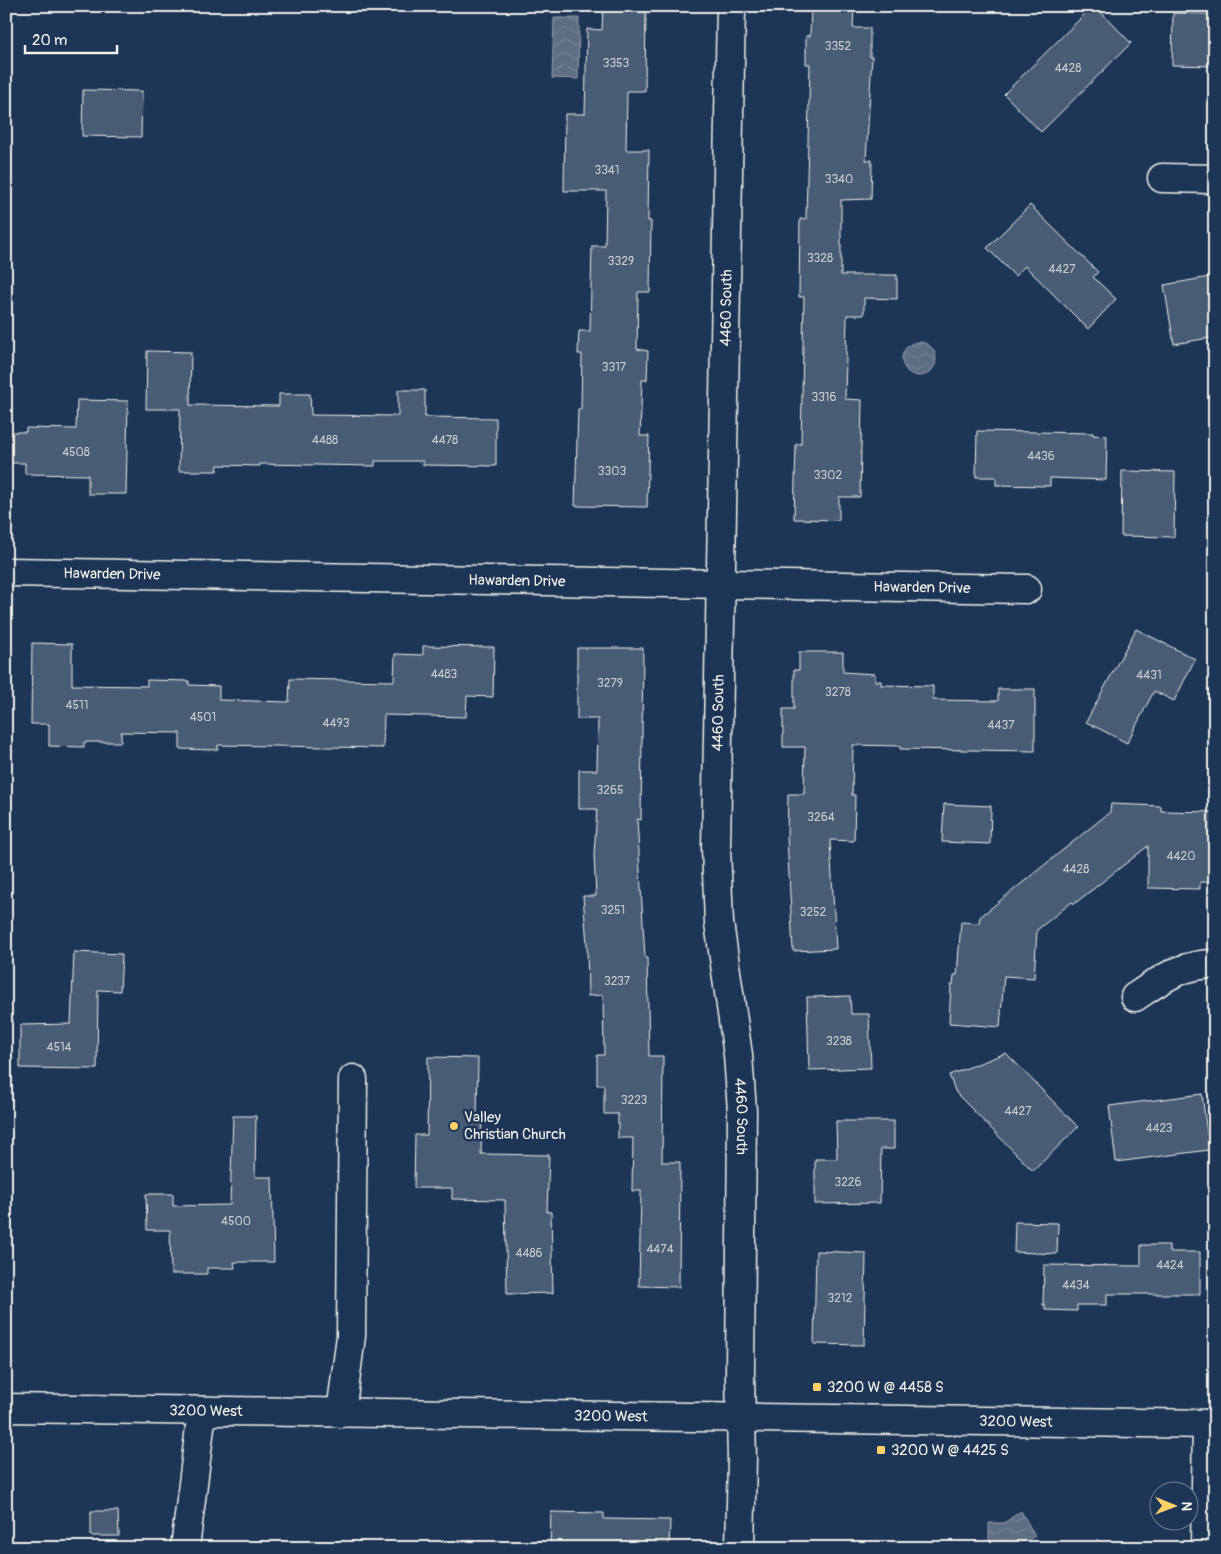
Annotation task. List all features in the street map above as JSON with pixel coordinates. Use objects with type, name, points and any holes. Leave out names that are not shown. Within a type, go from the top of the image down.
[{"type":"street","name":"4460 South","points":[[731,6],[716,867],[719,923],[738,1055],[742,1111],[740,1548]]},
{"type":"street","points":[[1162,178],[1215,179]]},
{"type":"street","name":"Hawarden Drive","points":[[6,572],[1027,589]]},
{"type":"street","points":[[1135,997],[1167,975],[1182,968],[1197,964],[1215,964]]},
{"type":"street","points":[[341,1412],[351,1336],[353,1079]]},
{"type":"street","name":"3200 West","points":[[6,1408],[1211,1424]]},
{"type":"street","points":[[184,1548],[202,1411]]},
{"type":"street","points":[[1205,1548],[1211,1424]]},
{"type":"water","points":[[554,18],[579,18],[578,79],[552,78]]},
{"type":"water","points":[[919,342],[931,347],[936,359],[931,371],[919,376],[907,371],[902,359],[907,347]]},
{"type":"water","points":[[1021,1511],[1035,1536],[1014,1548],[989,1548],[989,1523],[1004,1523]]},
{"type":"building","points":[[603,6],[646,6],[645,91],[627,91],[626,150],[649,150],[650,292],[638,292],[637,349],[648,351],[647,380],[642,380],[640,436],[649,436],[647,507],[575,506],[578,409],[581,409],[582,354],[578,354],[579,331],[590,331],[592,246],[605,246],[606,191],[564,191],[565,114],[585,114],[587,29],[602,30]]},
{"type":"building","points":[[811,6],[854,6],[853,28],[870,28],[870,57],[872,57],[866,160],[872,160],[871,199],[841,200],[841,275],[897,275],[897,299],[864,298],[864,315],[847,315],[845,399],[862,400],[860,497],[839,497],[839,520],[794,519],[796,444],[801,444],[804,297],[799,297],[800,219],[806,219],[810,64],[806,64],[806,36],[810,36]]},
{"type":"building","points":[[1093,6],[1131,43],[1041,132],[1004,94]]},
{"type":"building","points":[[1173,13],[1215,14],[1215,66],[1172,65]]},
{"type":"building","points":[[83,90],[142,91],[141,137],[82,136]]},
{"type":"building","points":[[1030,205],[1098,272],[1093,277],[1116,299],[1088,329],[1025,266],[1015,276],[987,248]]},
{"type":"building","points":[[1215,276],[1215,337],[1174,344],[1164,285]]},
{"type":"building","points":[[147,351],[191,352],[190,405],[279,406],[279,394],[310,394],[311,415],[398,416],[398,390],[425,390],[425,417],[496,418],[496,466],[423,465],[423,461],[375,461],[375,466],[218,465],[217,471],[179,471],[180,409],[146,409]]},
{"type":"building","points":[[77,400],[128,401],[126,494],[88,494],[88,475],[25,474],[25,463],[6,463],[6,432],[26,432],[26,428],[76,429]]},
{"type":"building","points":[[977,431],[1093,433],[1093,435],[1107,436],[1106,480],[1050,478],[1050,486],[996,485],[996,477],[976,477]]},
{"type":"building","points":[[1122,471],[1175,472],[1174,537],[1121,536]]},
{"type":"building","points":[[1136,629],[1195,659],[1174,701],[1154,691],[1127,743],[1086,722]]},
{"type":"building","points":[[32,643],[72,644],[72,685],[147,686],[147,680],[189,681],[189,685],[219,686],[219,700],[289,702],[290,679],[394,681],[395,654],[423,655],[423,646],[494,647],[493,697],[467,696],[466,717],[384,715],[383,748],[218,745],[218,750],[180,749],[180,733],[121,732],[121,742],[84,742],[84,747],[49,746],[49,724],[31,724]]},
{"type":"building","points":[[577,648],[643,648],[641,820],[637,819],[645,958],[647,958],[649,1056],[663,1056],[662,1162],[680,1162],[679,1287],[639,1286],[641,1191],[632,1191],[633,1138],[618,1138],[618,1114],[604,1114],[604,1085],[597,1085],[597,1055],[604,1055],[603,995],[588,996],[587,944],[583,896],[596,896],[594,855],[597,809],[579,809],[579,770],[597,770],[598,719],[577,719]]},
{"type":"building","points":[[799,652],[843,652],[843,672],[875,674],[875,681],[881,681],[881,685],[933,686],[933,700],[998,701],[998,689],[1035,689],[1035,751],[900,749],[900,746],[853,745],[852,795],[855,795],[854,841],[830,840],[836,949],[793,951],[787,837],[788,794],[804,794],[805,747],[783,747],[783,709],[794,709],[794,670],[799,670]]},
{"type":"building","points":[[944,804],[991,806],[990,844],[942,842]]},
{"type":"building","points":[[1111,804],[1161,806],[1161,811],[1215,812],[1215,882],[1200,882],[1200,889],[1148,888],[1148,846],[1074,904],[1072,902],[1037,930],[1034,978],[1004,976],[1000,1027],[949,1023],[951,985],[953,985],[954,975],[957,975],[961,922],[979,923],[980,917],[1110,812]]},
{"type":"building","points":[[74,952],[122,954],[120,991],[98,990],[97,1069],[20,1068],[20,1025],[71,1024]]},
{"type":"building","points":[[850,996],[851,1014],[869,1014],[871,1068],[809,1070],[807,997]]},
{"type":"building","points":[[1006,1053],[1078,1127],[1033,1171],[956,1093],[949,1075]]},
{"type":"building","points":[[428,1057],[478,1058],[477,1117],[482,1117],[481,1154],[549,1155],[547,1212],[551,1212],[553,1293],[507,1294],[505,1200],[452,1199],[452,1188],[414,1188],[415,1135],[427,1135]]},
{"type":"building","points":[[1202,1094],[1209,1150],[1116,1162],[1109,1106]]},
{"type":"building","points":[[233,1116],[256,1116],[255,1177],[272,1177],[274,1262],[234,1262],[235,1268],[207,1268],[207,1274],[171,1274],[170,1230],[147,1230],[146,1194],[173,1194],[173,1206],[230,1205]]},
{"type":"building","points":[[836,1121],[894,1121],[894,1149],[881,1149],[880,1203],[815,1204],[815,1159],[837,1159]]},
{"type":"building","points":[[1015,1222],[1058,1223],[1057,1254],[1014,1252]]},
{"type":"building","points":[[1141,1245],[1169,1245],[1169,1252],[1200,1252],[1200,1294],[1107,1294],[1107,1305],[1077,1305],[1077,1311],[1045,1310],[1045,1305],[1043,1305],[1044,1265],[1141,1266]]},
{"type":"building","points":[[816,1251],[866,1253],[864,1345],[814,1344]]},
{"type":"building","points":[[91,1511],[118,1511],[119,1536],[91,1536]]},
{"type":"building","points":[[551,1512],[604,1513],[604,1519],[670,1520],[669,1548],[550,1548]]},
{"type":"place","name":"Valley Christian Church","points":[[454,1126]]},
{"type":"place","name":"3200 W @ 4458 S","points":[[817,1387]]},
{"type":"place","name":"3200 W @ 4425 S","points":[[881,1450]]}]
